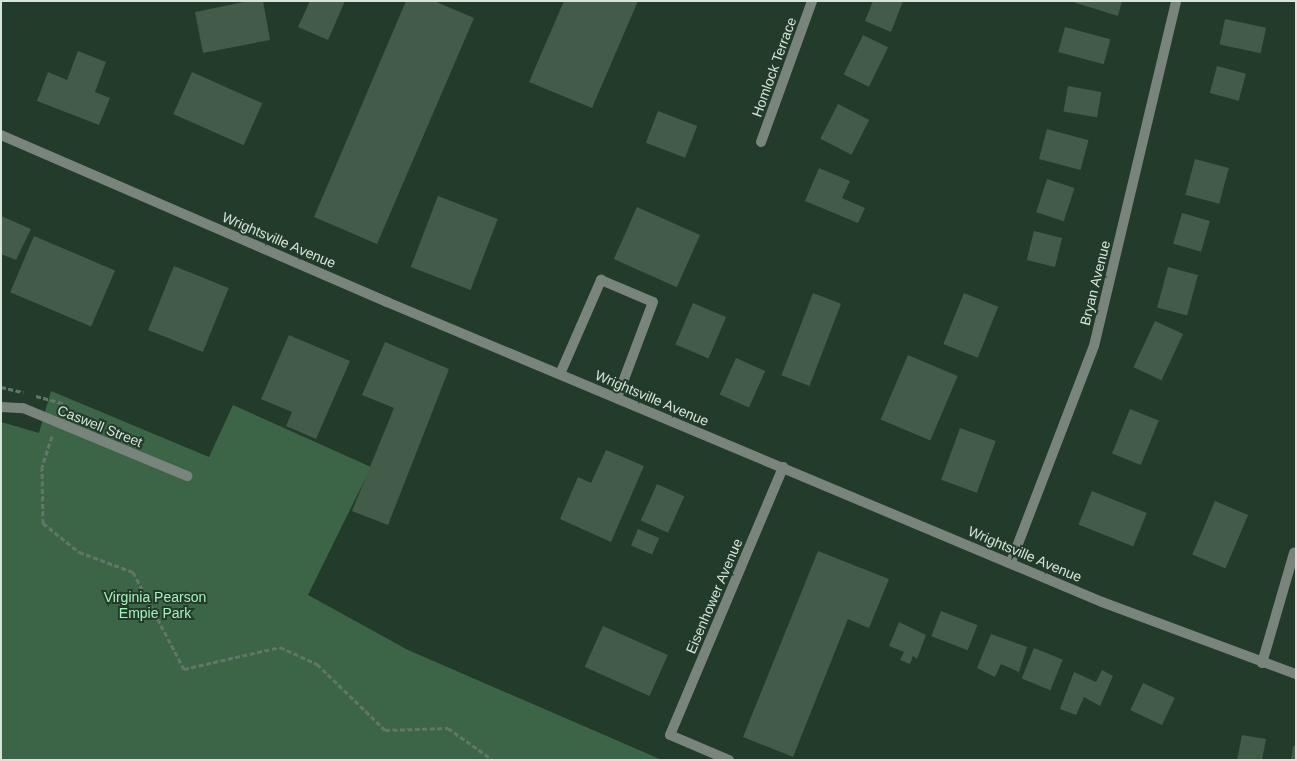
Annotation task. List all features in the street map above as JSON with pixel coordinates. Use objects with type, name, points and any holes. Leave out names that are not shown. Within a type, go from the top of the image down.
[{"type":"street","name":"Homlock Terrace","points":[[761,142],[812,1]]},
{"type":"street","name":"Bryan Avenue","points":[[1011,562],[1094,346],[1176,1]]},
{"type":"street","name":"Wrightsville Avenue","points":[[1,135],[560,374],[1011,562],[1102,602],[1262,663],[1296,674]]},
{"type":"street","points":[[560,374],[601,280],[654,302],[617,398]]},
{"type":"street","name":"Caswell Street","points":[[1,407],[23,408],[187,476]]},
{"type":"street","name":"Eisenhower Avenue","points":[[729,760],[670,735],[783,467]]},
{"type":"street","points":[[1262,663],[1294,553]]},
{"type":"path","points":[[1,387],[63,403],[42,466],[43,523],[79,552],[133,572],[184,669],[280,646],[317,664],[385,730],[448,728],[493,760]]},
{"type":"green space","name":"Virginia Pearson Empie Park","points":[[51,391],[209,457],[233,405],[371,467],[308,595],[408,650],[662,760],[1,760],[1,422],[39,433]]},
{"type":"building","points":[[249,1],[263,1],[270,40],[203,53],[195,12]]},
{"type":"building","points":[[310,1],[345,1],[328,40],[298,27]]},
{"type":"building","points":[[406,1],[434,1],[474,18],[377,244],[314,217]]},
{"type":"building","points":[[564,1],[638,1],[592,108],[529,82]]},
{"type":"building","points":[[873,1],[903,1],[891,32],[865,21]]},
{"type":"building","points":[[1070,1],[1122,1],[1118,16]]},
{"type":"building","points":[[1225,19],[1266,28],[1261,53],[1220,44]]},
{"type":"building","points":[[1065,27],[1110,39],[1104,64],[1058,52]]},
{"type":"building","points":[[863,35],[888,47],[869,87],[844,75]]},
{"type":"building","points":[[78,51],[106,62],[95,92],[110,98],[99,125],[37,101],[48,72],[67,80]]},
{"type":"building","points":[[1217,66],[1246,74],[1239,101],[1210,93]]},
{"type":"building","points":[[192,72],[262,103],[244,145],[173,114]]},
{"type":"building","points":[[1068,86],[1101,92],[1097,118],[1063,112]]},
{"type":"building","points":[[838,104],[869,120],[851,155],[820,139]]},
{"type":"building","points":[[658,111],[697,126],[685,158],[646,143]]},
{"type":"building","points":[[1047,129],[1089,140],[1081,170],[1039,159]]},
{"type":"building","points":[[1195,159],[1229,168],[1219,204],[1185,195]]},
{"type":"building","points":[[819,168],[850,181],[842,198],[865,208],[858,223],[805,201]]},
{"type":"building","points":[[1047,179],[1075,188],[1064,221],[1036,212]]},
{"type":"building","points":[[438,196],[498,219],[471,290],[411,267]]},
{"type":"building","points":[[637,207],[700,235],[677,287],[614,259]]},
{"type":"building","points":[[1182,213],[1210,221],[1201,252],[1173,244]]},
{"type":"building","points":[[1,216],[31,229],[16,260],[1,254]]},
{"type":"building","points":[[1034,231],[1062,238],[1055,267],[1027,260]]},
{"type":"building","points":[[34,236],[115,270],[91,327],[10,292]]},
{"type":"building","points":[[174,266],[229,288],[203,352],[148,330]]},
{"type":"building","points":[[1168,267],[1198,275],[1187,316],[1157,308]]},
{"type":"building","points":[[813,293],[841,304],[809,386],[781,375]]},
{"type":"building","points":[[964,293],[998,307],[978,358],[943,344]]},
{"type":"building","points":[[693,303],[726,317],[709,358],[675,344]]},
{"type":"building","points":[[1155,321],[1183,334],[1162,380],[1133,367]]},
{"type":"building","points":[[289,335],[350,361],[316,439],[286,426],[292,412],[261,399]]},
{"type":"building","points":[[385,342],[449,369],[388,525],[352,511],[394,408],[362,395]]},
{"type":"building","points":[[908,355],[958,376],[930,441],[881,419]]},
{"type":"building","points":[[736,358],[765,371],[749,408],[720,395]]},
{"type":"building","points":[[1130,409],[1159,421],[1141,465],[1112,454]]},
{"type":"building","points":[[960,428],[996,441],[977,493],[941,480]]},
{"type":"building","points":[[606,450],[644,466],[611,542],[560,519],[578,477],[591,483]]},
{"type":"building","points":[[657,484],[684,496],[668,533],[641,521]]},
{"type":"building","points":[[1092,491],[1147,513],[1133,546],[1079,524]]},
{"type":"building","points":[[1215,501],[1248,515],[1225,568],[1192,554]]},
{"type":"building","points":[[638,529],[659,538],[652,555],[631,546]]},
{"type":"building","points":[[818,551],[889,579],[869,628],[848,619],[793,757],[743,737]]},
{"type":"building","points":[[941,611],[977,625],[968,650],[931,636]]},
{"type":"building","points":[[899,622],[926,635],[917,659],[913,656],[910,664],[900,660],[904,652],[889,646]]},
{"type":"building","points":[[603,626],[668,655],[650,696],[585,667]]},
{"type":"building","points":[[991,634],[1027,647],[1019,672],[1001,664],[995,677],[977,668]]},
{"type":"building","points":[[1034,648],[1063,660],[1050,690],[1022,679]]},
{"type":"building","points":[[1102,670],[1113,676],[1100,706],[1084,697],[1076,715],[1060,709],[1074,672],[1096,682]]},
{"type":"building","points":[[1143,683],[1175,698],[1162,725],[1130,710]]},
{"type":"building","points":[[1242,735],[1266,739],[1262,760],[1237,760]]},
{"type":"building","points":[[1293,746],[1296,746],[1296,760],[1291,760]]}]
